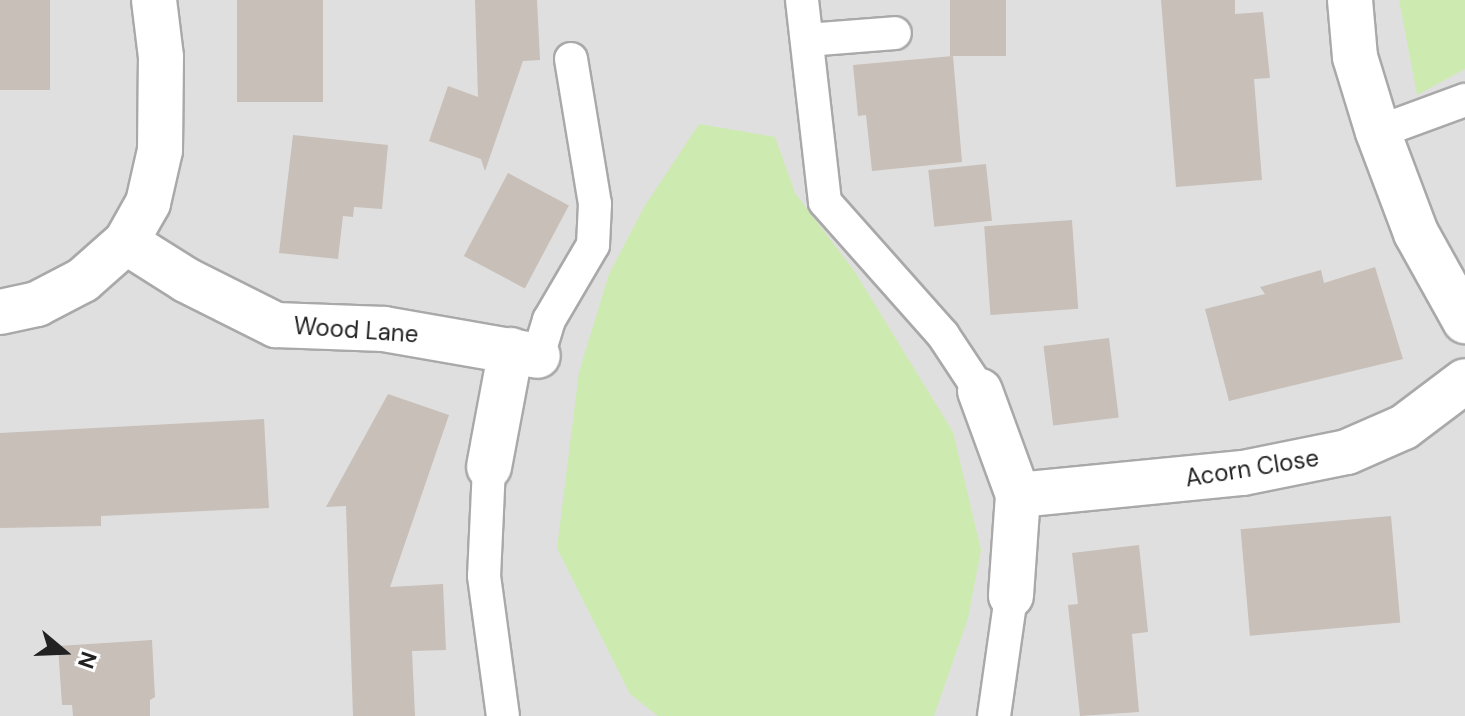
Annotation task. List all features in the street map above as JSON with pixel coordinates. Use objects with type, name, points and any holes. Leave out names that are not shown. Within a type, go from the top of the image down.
[{"type":"street","points":[[0,312],[37,304],[83,280],[126,242],[148,203],[160,150],[161,57],[154,0]]},
{"type":"street","points":[[1350,0],[1355,57],[1378,132],[1416,233],[1465,321]]},
{"type":"street","name":"Wood Lane","points":[[126,242],[186,280],[276,325],[384,329],[524,353]]},
{"type":"street","points":[[489,467],[524,353]]},
{"type":"street","name":"Acorn Close","points":[[1018,495],[1243,473],[1347,452],[1404,427],[1465,381]]},
{"type":"street","points":[[980,391],[1018,495],[1011,596]]},
{"type":"lane","points":[[802,0],[825,202],[943,335],[980,391]]},
{"type":"lane","points":[[807,40],[895,33]]},
{"type":"lane","points":[[524,353],[549,320],[593,245],[595,204],[571,59]]},
{"type":"lane","points":[[1378,132],[1465,100]]},
{"type":"lane","points":[[489,467],[484,576],[503,716]]},
{"type":"lane","points":[[994,716],[1011,596]]},
{"type":"shaded area","points":[[0,0],[1465,0],[1465,716],[0,716]]},
{"type":"green space","points":[[1399,0],[1465,0],[1465,69],[1417,95]]},
{"type":"green space","points":[[699,124],[775,137],[795,193],[855,272],[953,432],[981,550],[968,618],[934,716],[658,716],[630,694],[557,548],[579,372],[609,274],[644,207]]},
{"type":"building","points":[[0,0],[50,0],[50,90],[0,90]]},
{"type":"building","points":[[237,0],[323,0],[323,102],[237,102]]},
{"type":"building","points":[[475,0],[537,0],[540,60],[523,61],[485,171],[481,159],[429,141],[448,86],[478,97]]},
{"type":"building","points":[[950,0],[1006,0],[1006,56],[950,56]]},
{"type":"building","points":[[1161,0],[1235,0],[1235,14],[1263,12],[1270,78],[1254,79],[1262,180],[1176,187]]},
{"type":"building","points":[[953,56],[962,162],[872,171],[866,115],[858,116],[853,65]]},
{"type":"building","points":[[293,135],[388,145],[382,209],[354,207],[353,217],[343,216],[338,259],[279,253]]},
{"type":"building","points":[[986,164],[992,221],[934,227],[928,170]]},
{"type":"building","points":[[508,173],[569,205],[525,288],[464,256]]},
{"type":"building","points":[[1072,220],[1078,309],[990,315],[984,226]]},
{"type":"building","points":[[1375,267],[1403,359],[1229,401],[1205,309],[1265,294],[1260,287],[1321,270],[1324,283]]},
{"type":"building","points":[[1109,338],[1119,417],[1053,425],[1043,346]]},
{"type":"building","points":[[388,394],[449,415],[390,587],[443,584],[446,650],[412,651],[415,716],[353,716],[346,506],[326,507]]},
{"type":"building","points":[[264,419],[269,508],[101,516],[101,526],[0,528],[0,433]]},
{"type":"building","points":[[1391,516],[1400,623],[1250,636],[1241,529]]},
{"type":"building","points":[[1139,545],[1148,632],[1132,634],[1139,712],[1080,716],[1068,605],[1078,604],[1072,553]]},
{"type":"building","points":[[152,640],[155,697],[150,700],[150,716],[73,716],[72,705],[62,705],[58,646]]}]
